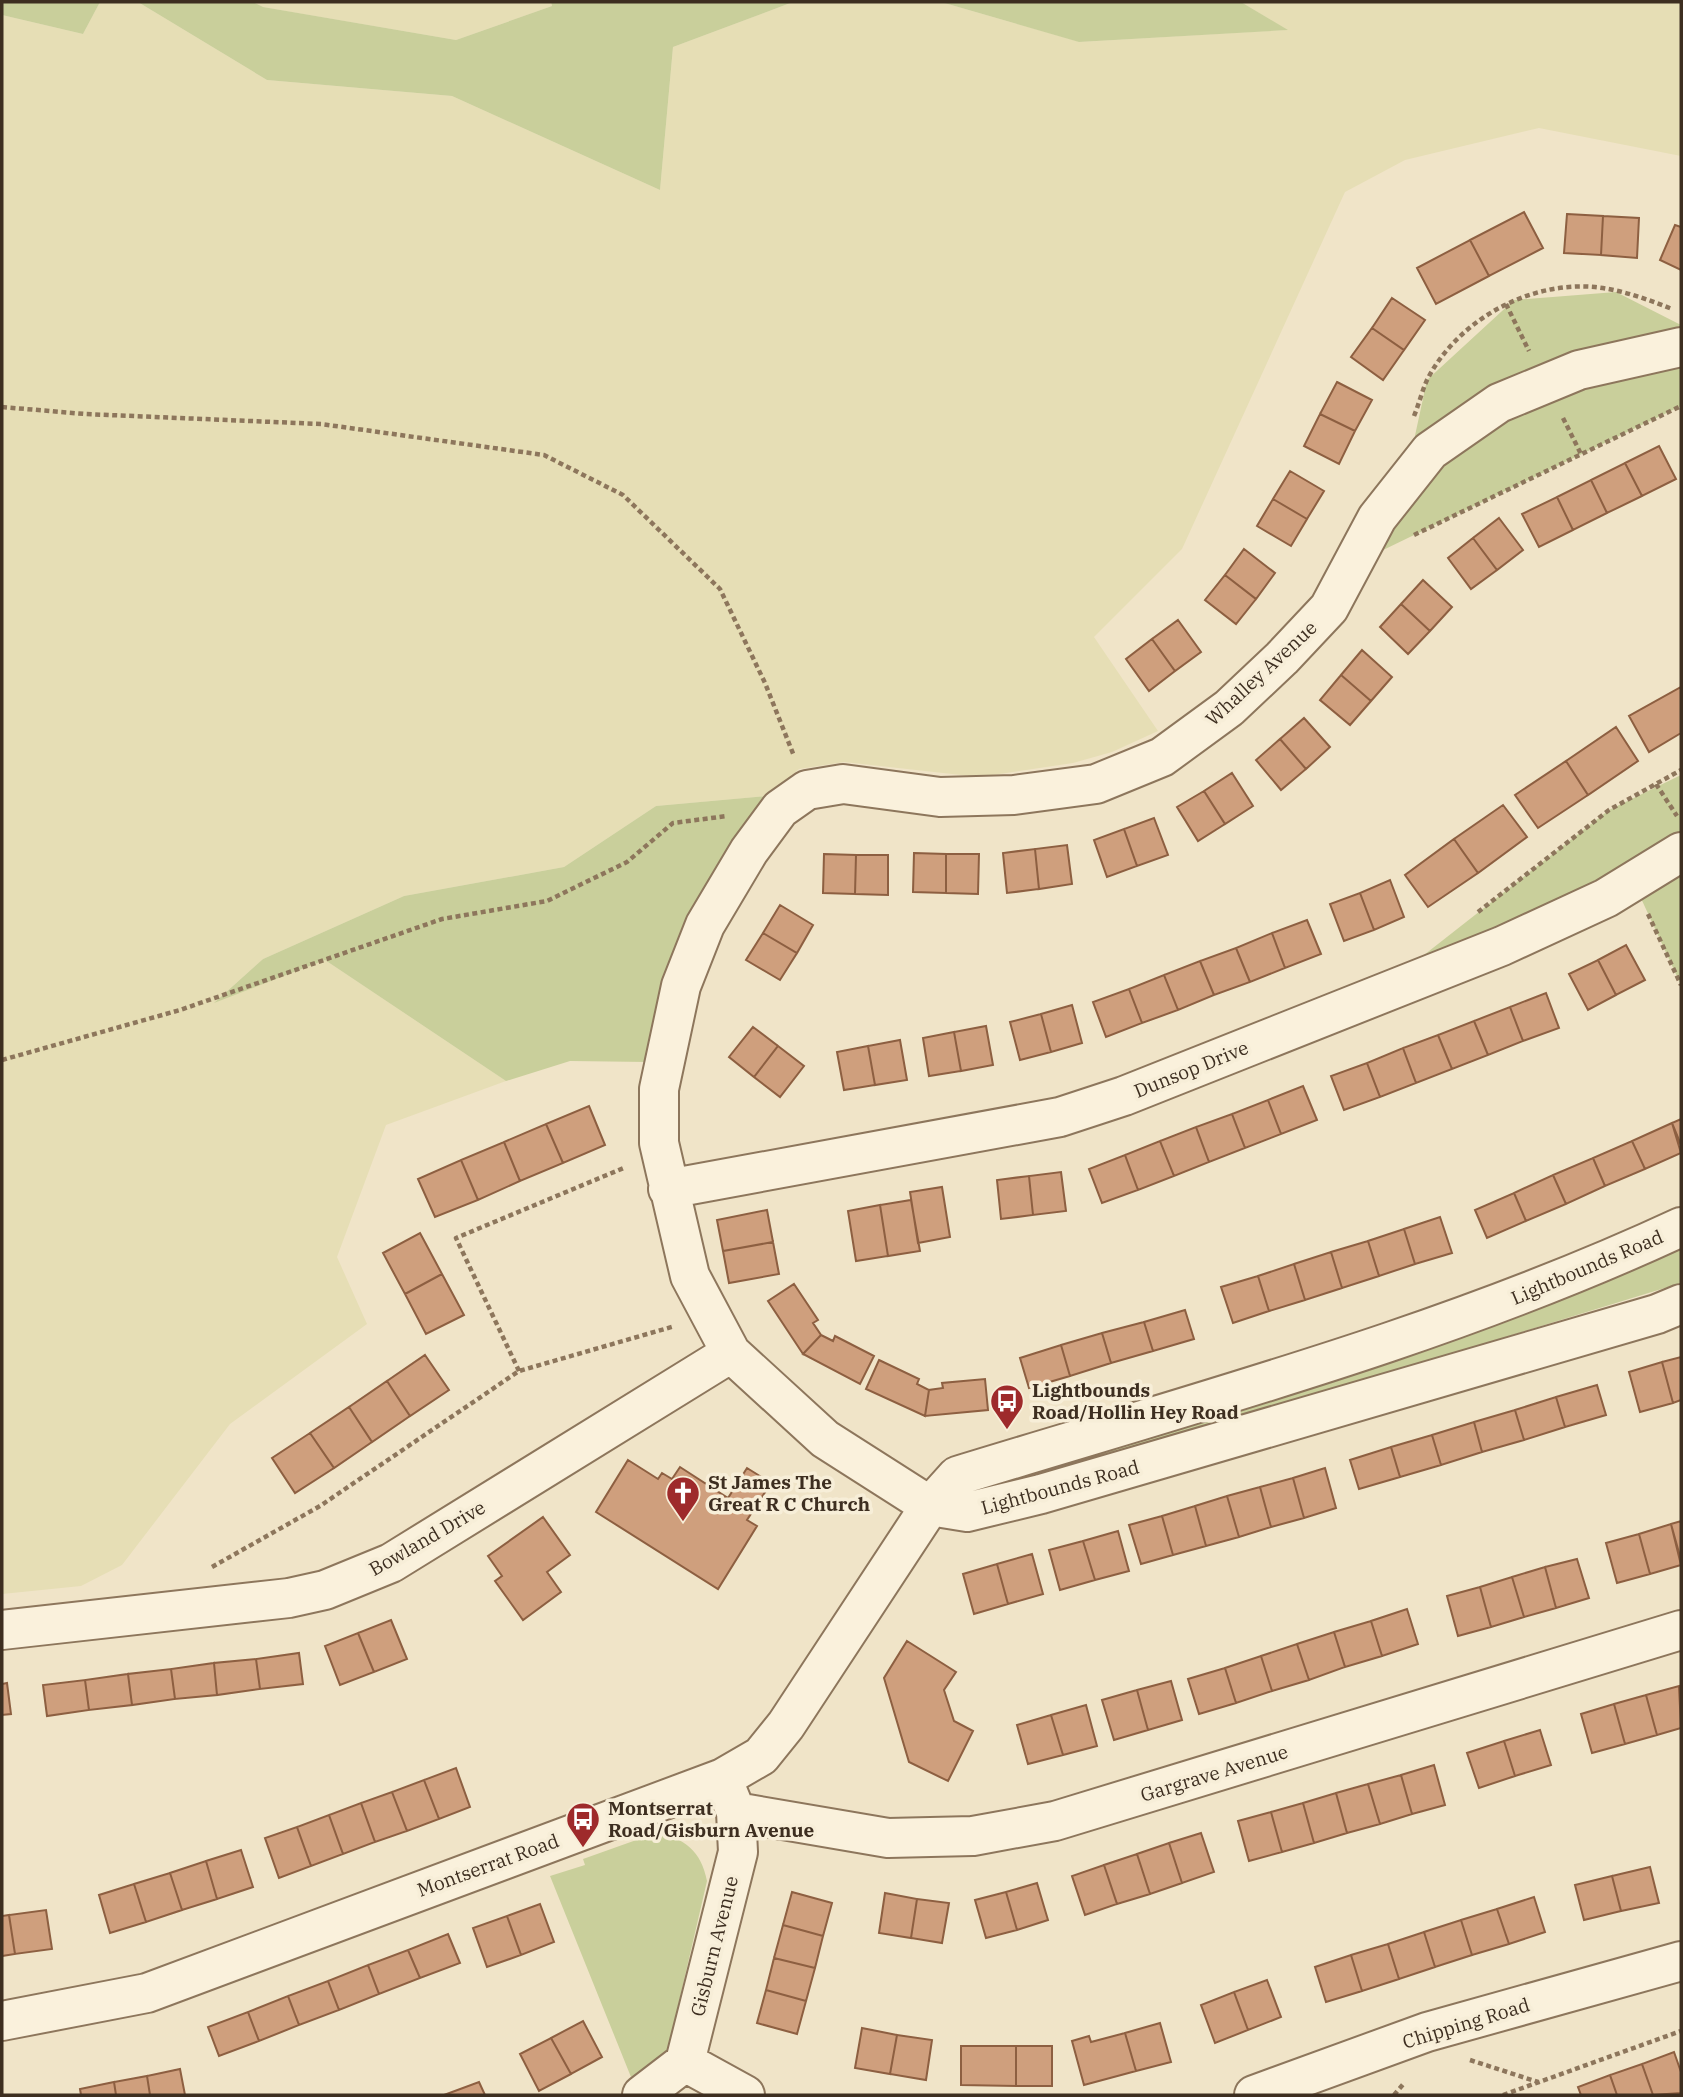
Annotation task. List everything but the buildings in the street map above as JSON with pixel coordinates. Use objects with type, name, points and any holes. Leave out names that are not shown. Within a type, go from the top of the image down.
[{"type":"street","name":"Whalley Avenue","points":[[794,799],[844,784],[940,797],[1014,795],[1096,784],[1162,757],[1229,708],[1282,659],[1329,608],[1377,518],[1430,451],[1510,398],[1580,370],[1681,347]]},
{"type":"street","points":[[794,799],[749,851],[705,925],[681,986],[659,1089],[664,1171],[690,1276],[731,1353],[825,1439],[930,1506]]},
{"type":"street","name":"Dunsop Drive","points":[[664,1171],[1060,1117],[1124,1096],[1502,946],[1606,898],[1681,852]]},
{"type":"street","name":"Lightbounds Road","points":[[930,1506],[957,1476],[1362,1352],[1553,1285],[1681,1227]]},
{"type":"street","name":"Lightbounds Road","points":[[930,1506],[967,1512],[1041,1494],[1657,1314],[1681,1304]]},
{"type":"street","name":"Bowland Drive","points":[[2,1630],[289,1598],[325,1590],[391,1563],[731,1353]]},
{"type":"street","name":"Montserrat Road","points":[[2,2021],[147,1993],[730,1795],[786,1726],[930,1506]]},
{"type":"street","name":"Gargrave Avenue","points":[[730,1795],[888,1838],[973,1836],[1055,1821],[1681,1630]]},
{"type":"street","name":"Gisburn Avenue","points":[[685,2062],[738,1852],[730,1795]]},
{"type":"street","name":"Chipping Road","points":[[1254,2095],[1427,2032],[1681,1961]]},
{"type":"street","points":[[642,2095],[685,2062],[745,2095]]},
{"type":"path","points":[[1412,423],[1427,380],[1450,347],[1476,320],[1514,300],[1555,290],[1593,287],[1637,295],[1681,315]]},
{"type":"path","points":[[1411,537],[1681,406]]},
{"type":"path","points":[[2,407],[85,414],[321,424],[544,455],[623,495],[720,589],[765,683],[794,799],[673,822],[627,862],[547,901],[442,919],[180,1010],[2,1060]]},
{"type":"path","points":[[1472,918],[1609,810],[1681,770]]},
{"type":"path","points":[[1656,784],[1681,822]]},
{"type":"path","points":[[1633,881],[1681,985]]},
{"type":"path","points":[[519,1371],[456,1238],[664,1171]]},
{"type":"path","points":[[201,1574],[320,1506],[519,1371],[712,1316]]},
{"type":"path","points":[[1503,2095],[1681,2031]]},
{"type":"path","points":[[1457,2055],[1541,2083]]},
{"type":"shaded area","points":[[100,2],[138,2],[267,80],[452,96],[660,190],[673,47],[793,2],[941,2],[1080,42],[1287,30],[1241,2],[1681,2],[1681,156],[1539,128],[1405,160],[1345,192],[1182,549],[1094,637],[1158,731],[1112,752],[1073,763],[979,777],[844,762],[799,769],[768,796],[656,806],[564,867],[404,896],[263,959],[216,1001],[325,960],[506,1081],[386,1125],[337,1257],[367,1324],[230,1424],[122,1565],[81,1586],[2,1594],[2,15],[83,34]]},
{"type":"shaded area","points":[[253,2],[551,2],[552,6],[456,40],[262,7]]},
{"type":"green space","points":[[2,2],[100,2],[83,34],[2,15]]},
{"type":"green space","points":[[138,2],[253,2],[263,7],[456,40],[552,6],[551,2],[793,2],[673,47],[660,190],[452,96],[267,80]]},
{"type":"green space","points":[[941,2],[1241,2],[1288,30],[1079,42]]},
{"type":"green space","points":[[1616,292],[1681,325],[1681,406],[1350,566],[1405,482],[1427,380],[1514,300]]},
{"type":"green space","points":[[1681,775],[1681,985],[1633,881],[1387,984],[1609,810]]},
{"type":"green space","points":[[768,796],[648,1062],[570,1061],[506,1081],[325,960],[214,1003],[263,959],[404,896],[564,867],[656,806]]},
{"type":"green space","points":[[1681,1237],[1681,1283],[1411,1366],[1001,1485],[1000,1473]]},
{"type":"green space","points":[[656,1833],[675,1838],[690,1848],[701,1862],[707,1881],[668,2049],[657,2061],[631,2077],[550,1876],[585,1865],[583,1859]]},
{"type":"place","name":"Lightbounds Road/Hollin Hey Road","points":[[1007,1431]]},
{"type":"place","name":"St James The Great R C Church","points":[[683,1523]]},
{"type":"place","name":"Montserrat Road/Gisburn Avenue","points":[[583,1849]]}]
